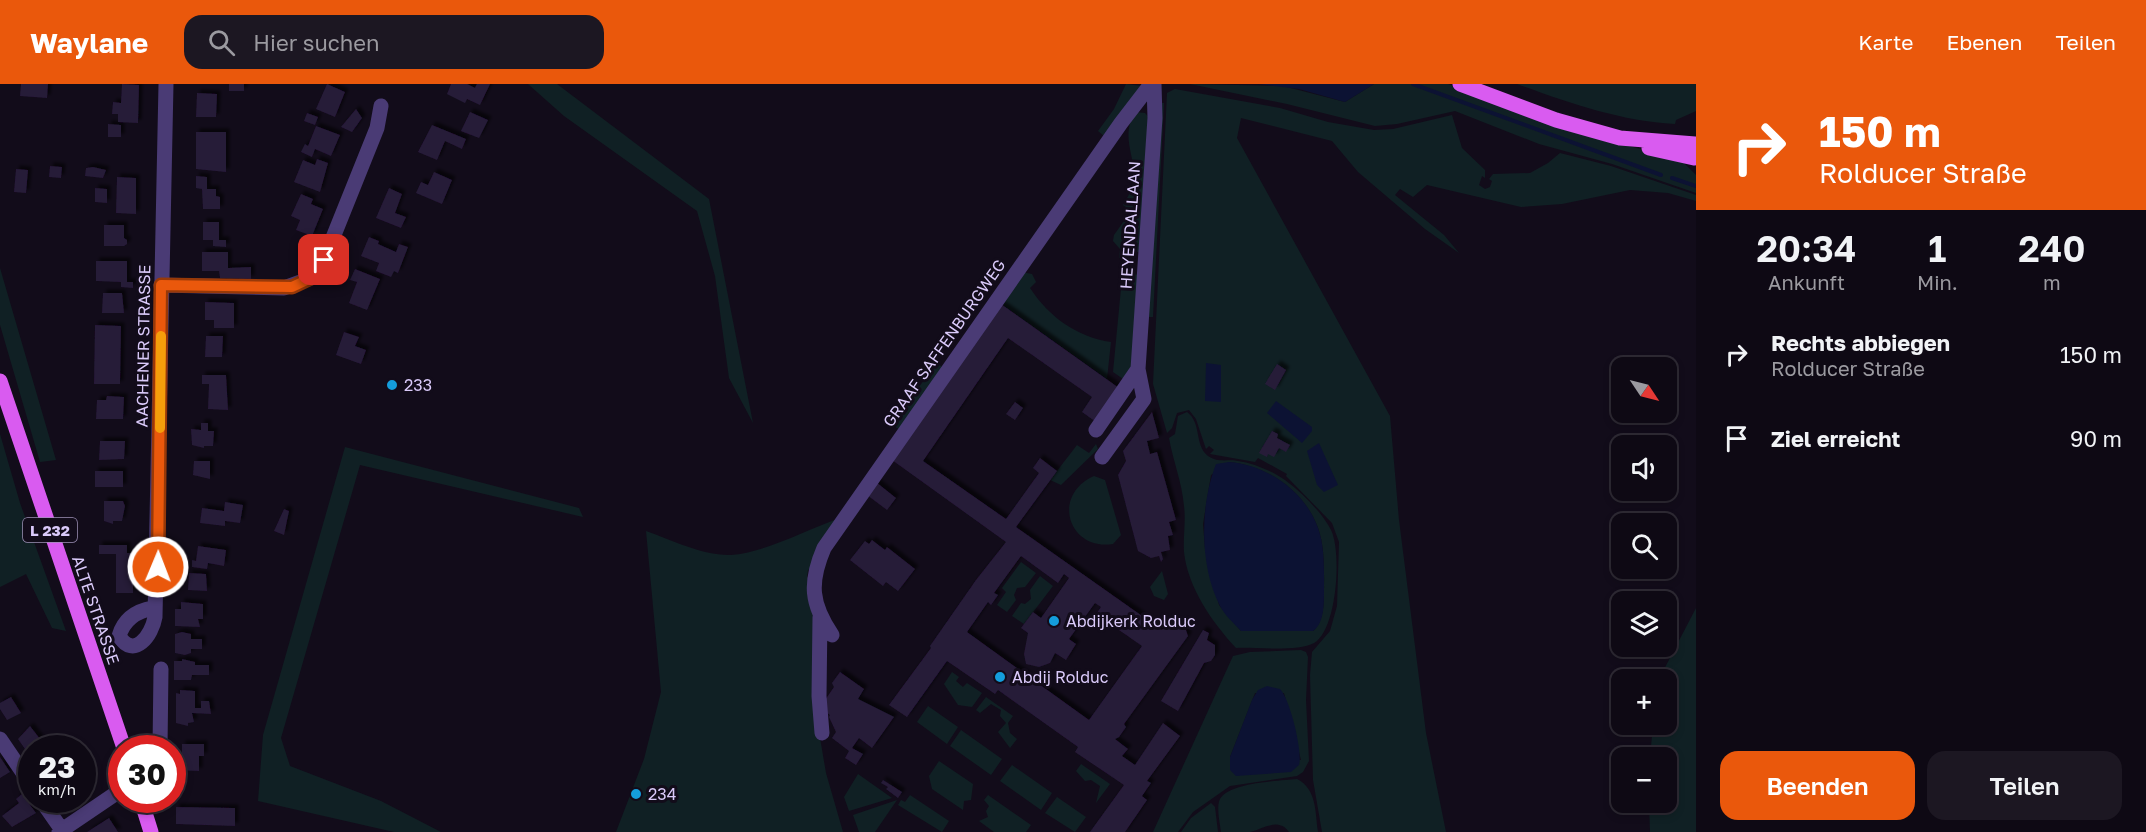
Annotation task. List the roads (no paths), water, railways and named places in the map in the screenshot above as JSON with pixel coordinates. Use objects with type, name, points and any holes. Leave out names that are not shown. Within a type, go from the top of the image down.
[{"type":"main road","points":[[1460,84],[1556,120],[1630,140],[1646,148],[1695,152]]},
{"type":"main road","name":"ALTE STRASSE","points":[[0,381],[120,735]]},
{"type":"main road","points":[[145,813],[151,832]]},
{"type":"street","name":"AACHENER STRASSE","points":[[153,608],[158,567],[166,84]]},
{"type":"street","name":"HEYENDALLAAN","points":[[1102,458],[1144,399],[1138,369],[1154,129],[1152,84]]},
{"type":"street","name":"GRAAF SAFFENBURGWEG","points":[[832,635],[820,617],[814,597],[815,575],[824,548],[836,527],[1121,123],[1152,84]]},
{"type":"street","points":[[161,285],[284,288],[311,278],[324,260],[333,238],[377,128],[381,106]]},
{"type":"street","points":[[1096,430],[1138,369]]},
{"type":"street","points":[[820,617],[819,696],[822,733]]},
{"type":"street","points":[[160,735],[161,669]]},
{"type":"street","points":[[0,739],[18,765]]},
{"type":"street","points":[[49,813],[60,831],[108,800]]},
{"type":"water","points":[[1258,84],[1374,84],[1345,102],[1299,89]]},
{"type":"water","points":[[1206,363],[1221,365],[1221,402],[1205,401]]},
{"type":"water","points":[[1276,401],[1312,427],[1312,431],[1302,443],[1267,413]]},
{"type":"water","points":[[1319,443],[1338,485],[1324,492],[1317,485],[1307,451]]},
{"type":"water","points":[[1229,462],[1257,468],[1283,482],[1304,502],[1312,515],[1322,543],[1324,560],[1323,613],[1317,628],[1313,631],[1241,631],[1220,606],[1213,590],[1205,554],[1205,516],[1216,464]]},
{"type":"water","points":[[1267,686],[1280,689],[1288,703],[1299,749],[1299,765],[1291,772],[1236,776],[1230,770],[1230,757],[1252,700],[1258,690]]},
{"type":"waterway","points":[[1413,84],[1661,175]]},
{"type":"waterway","points":[[1672,178],[1696,186]]},
{"type":"place","name":"233","points":[[392,385]]},
{"type":"place","name":"Abdijkerk Rolduc","points":[[1054,621]]},
{"type":"place","name":"Abdij Rolduc","points":[[1000,677]]},
{"type":"place","name":"234","points":[[636,794]]}]
